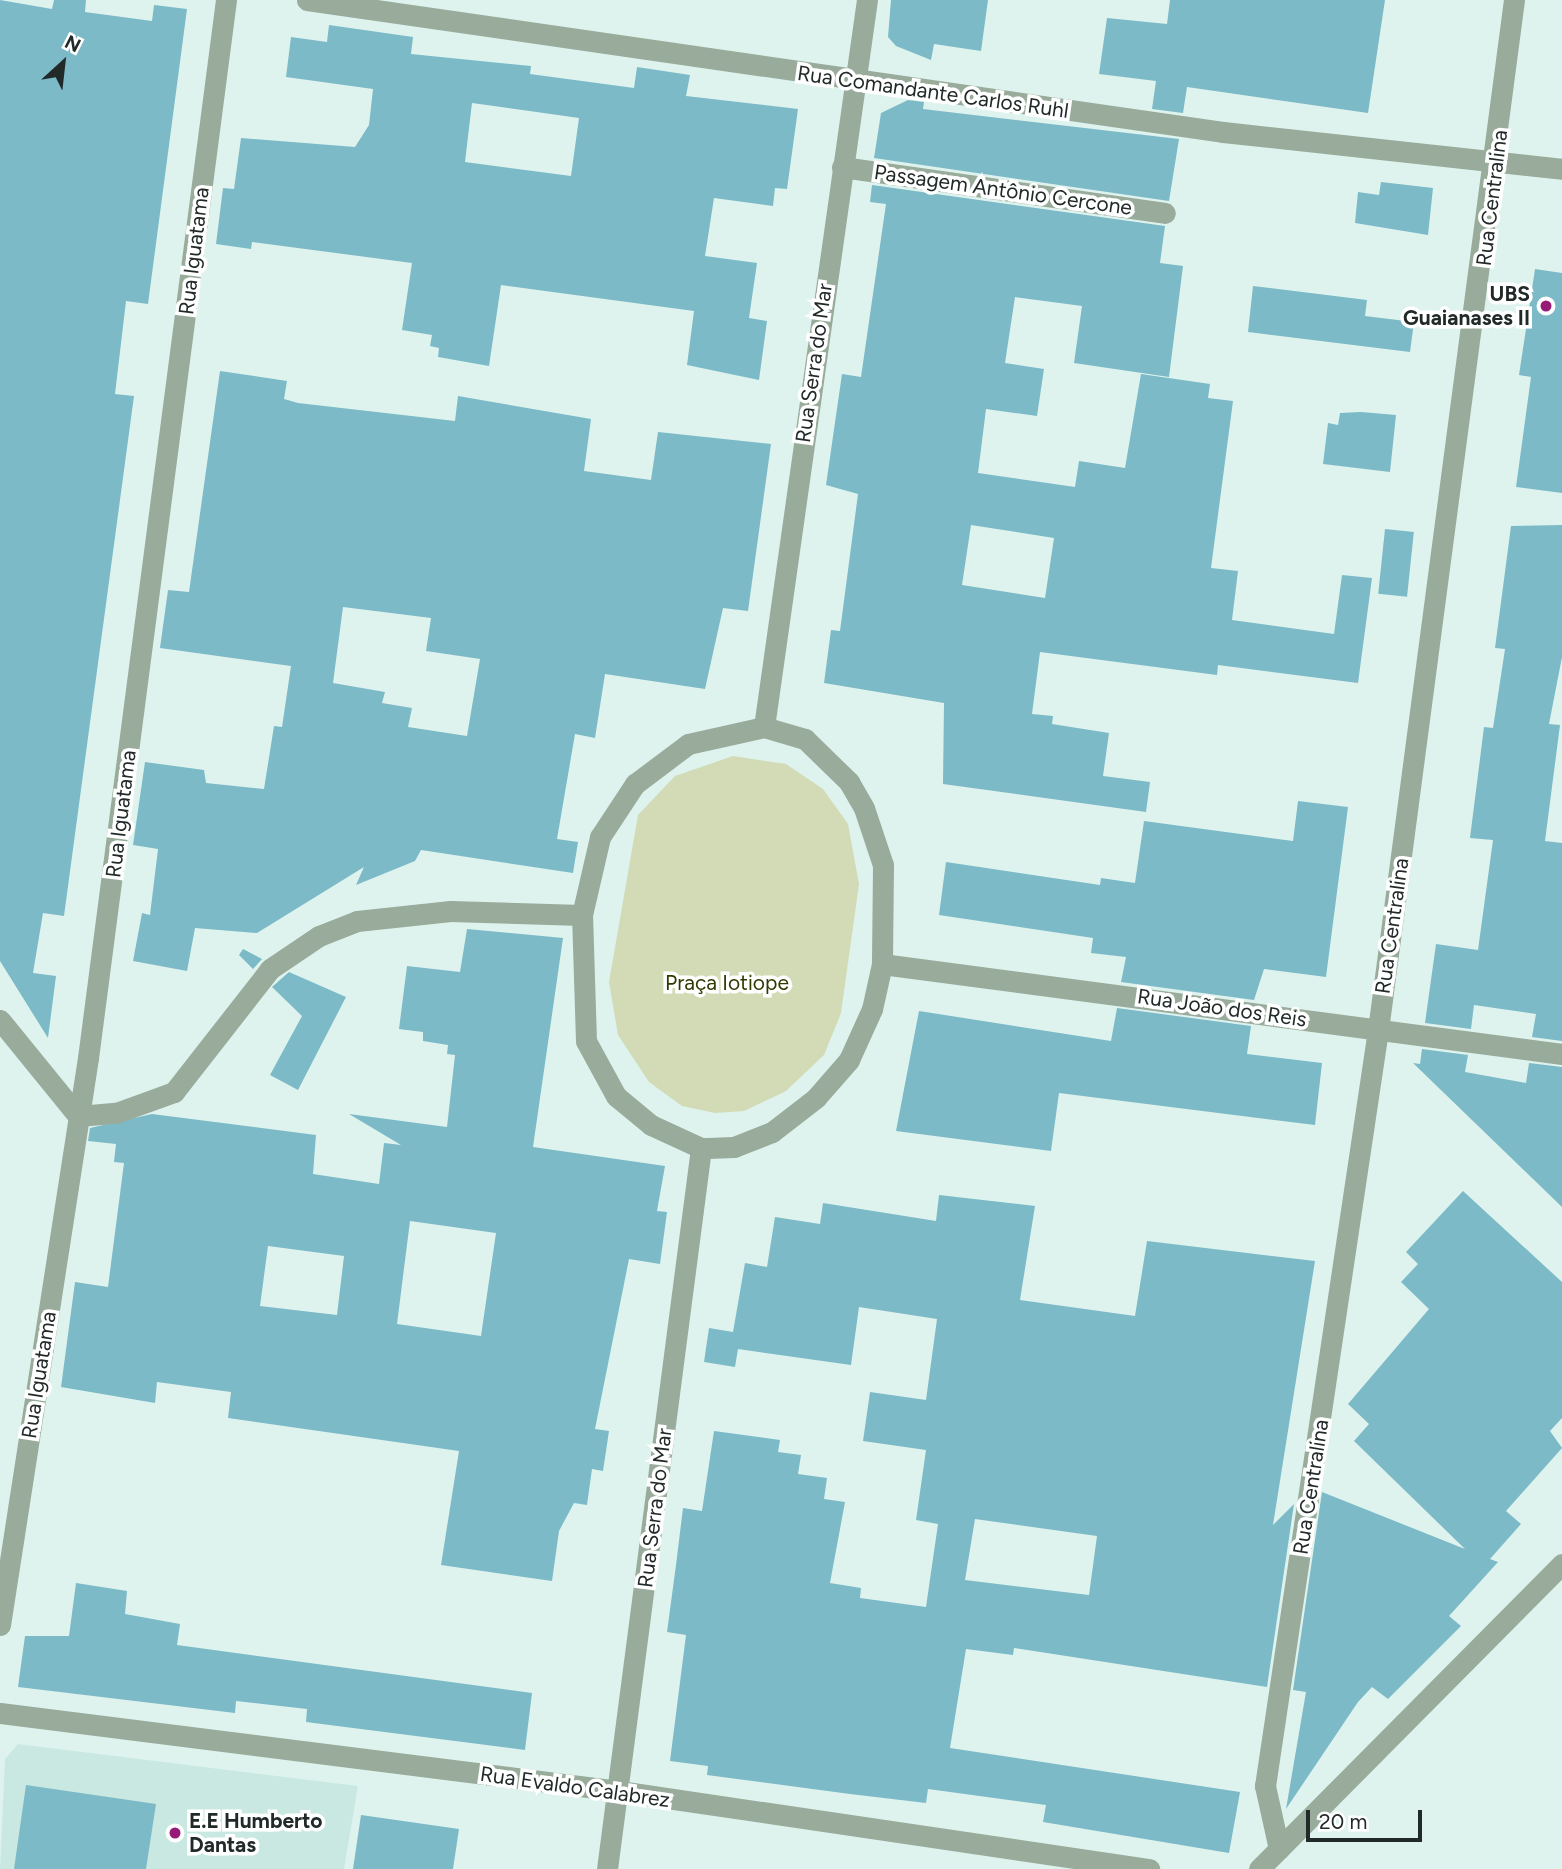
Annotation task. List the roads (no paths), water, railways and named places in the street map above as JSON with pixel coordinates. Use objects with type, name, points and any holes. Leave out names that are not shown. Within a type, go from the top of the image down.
[{"type":"street","name":"Rua Iguatama","points":[[0,1625],[78,1116],[226,0]]},
{"type":"street","name":"Rua Comandante Carlos Ruhl","points":[[307,0],[856,83],[1562,169]]},
{"type":"street","name":"Rua Serra do Mar","points":[[764,727],[867,0]]},
{"type":"street","name":"Rua Centralina","points":[[1279,1849],[1265,1786],[1378,1030],[1497,162],[1514,0]]},
{"type":"street","name":"Passagem Antônio Cercone","points":[[842,167],[1165,213]]},
{"type":"street","points":[[764,727],[805,739],[849,782],[864,808],[883,865],[882,964],[872,1009],[849,1060],[816,1098],[772,1132],[734,1147],[701,1147],[650,1125],[616,1096],[586,1041],[582,915],[600,837],[635,784],[688,744],[764,727]]},
{"type":"street","points":[[0,1020],[78,1116],[116,1113],[174,1093],[270,969],[319,936],[357,920],[497,910],[582,915]]},
{"type":"street","name":"Rua João dos Reis","points":[[882,964],[1562,1054]]},
{"type":"street","name":"Rua Serra do Mar","points":[[607,1869],[701,1147]]},
{"type":"street","points":[[1259,1869],[1562,1564]]},
{"type":"street","name":"Rua Evaldo Calabrez","points":[[0,1713],[619,1791],[1149,1869]]},
{"type":"place","name":"UBS Guaianases II","points":[[1546,306]]},
{"type":"place","name":"E.E Humberto Dantas","points":[[175,1833]]},
{"type":"park label","name":"Praça Iotiope","points":[[727,983]]}]
